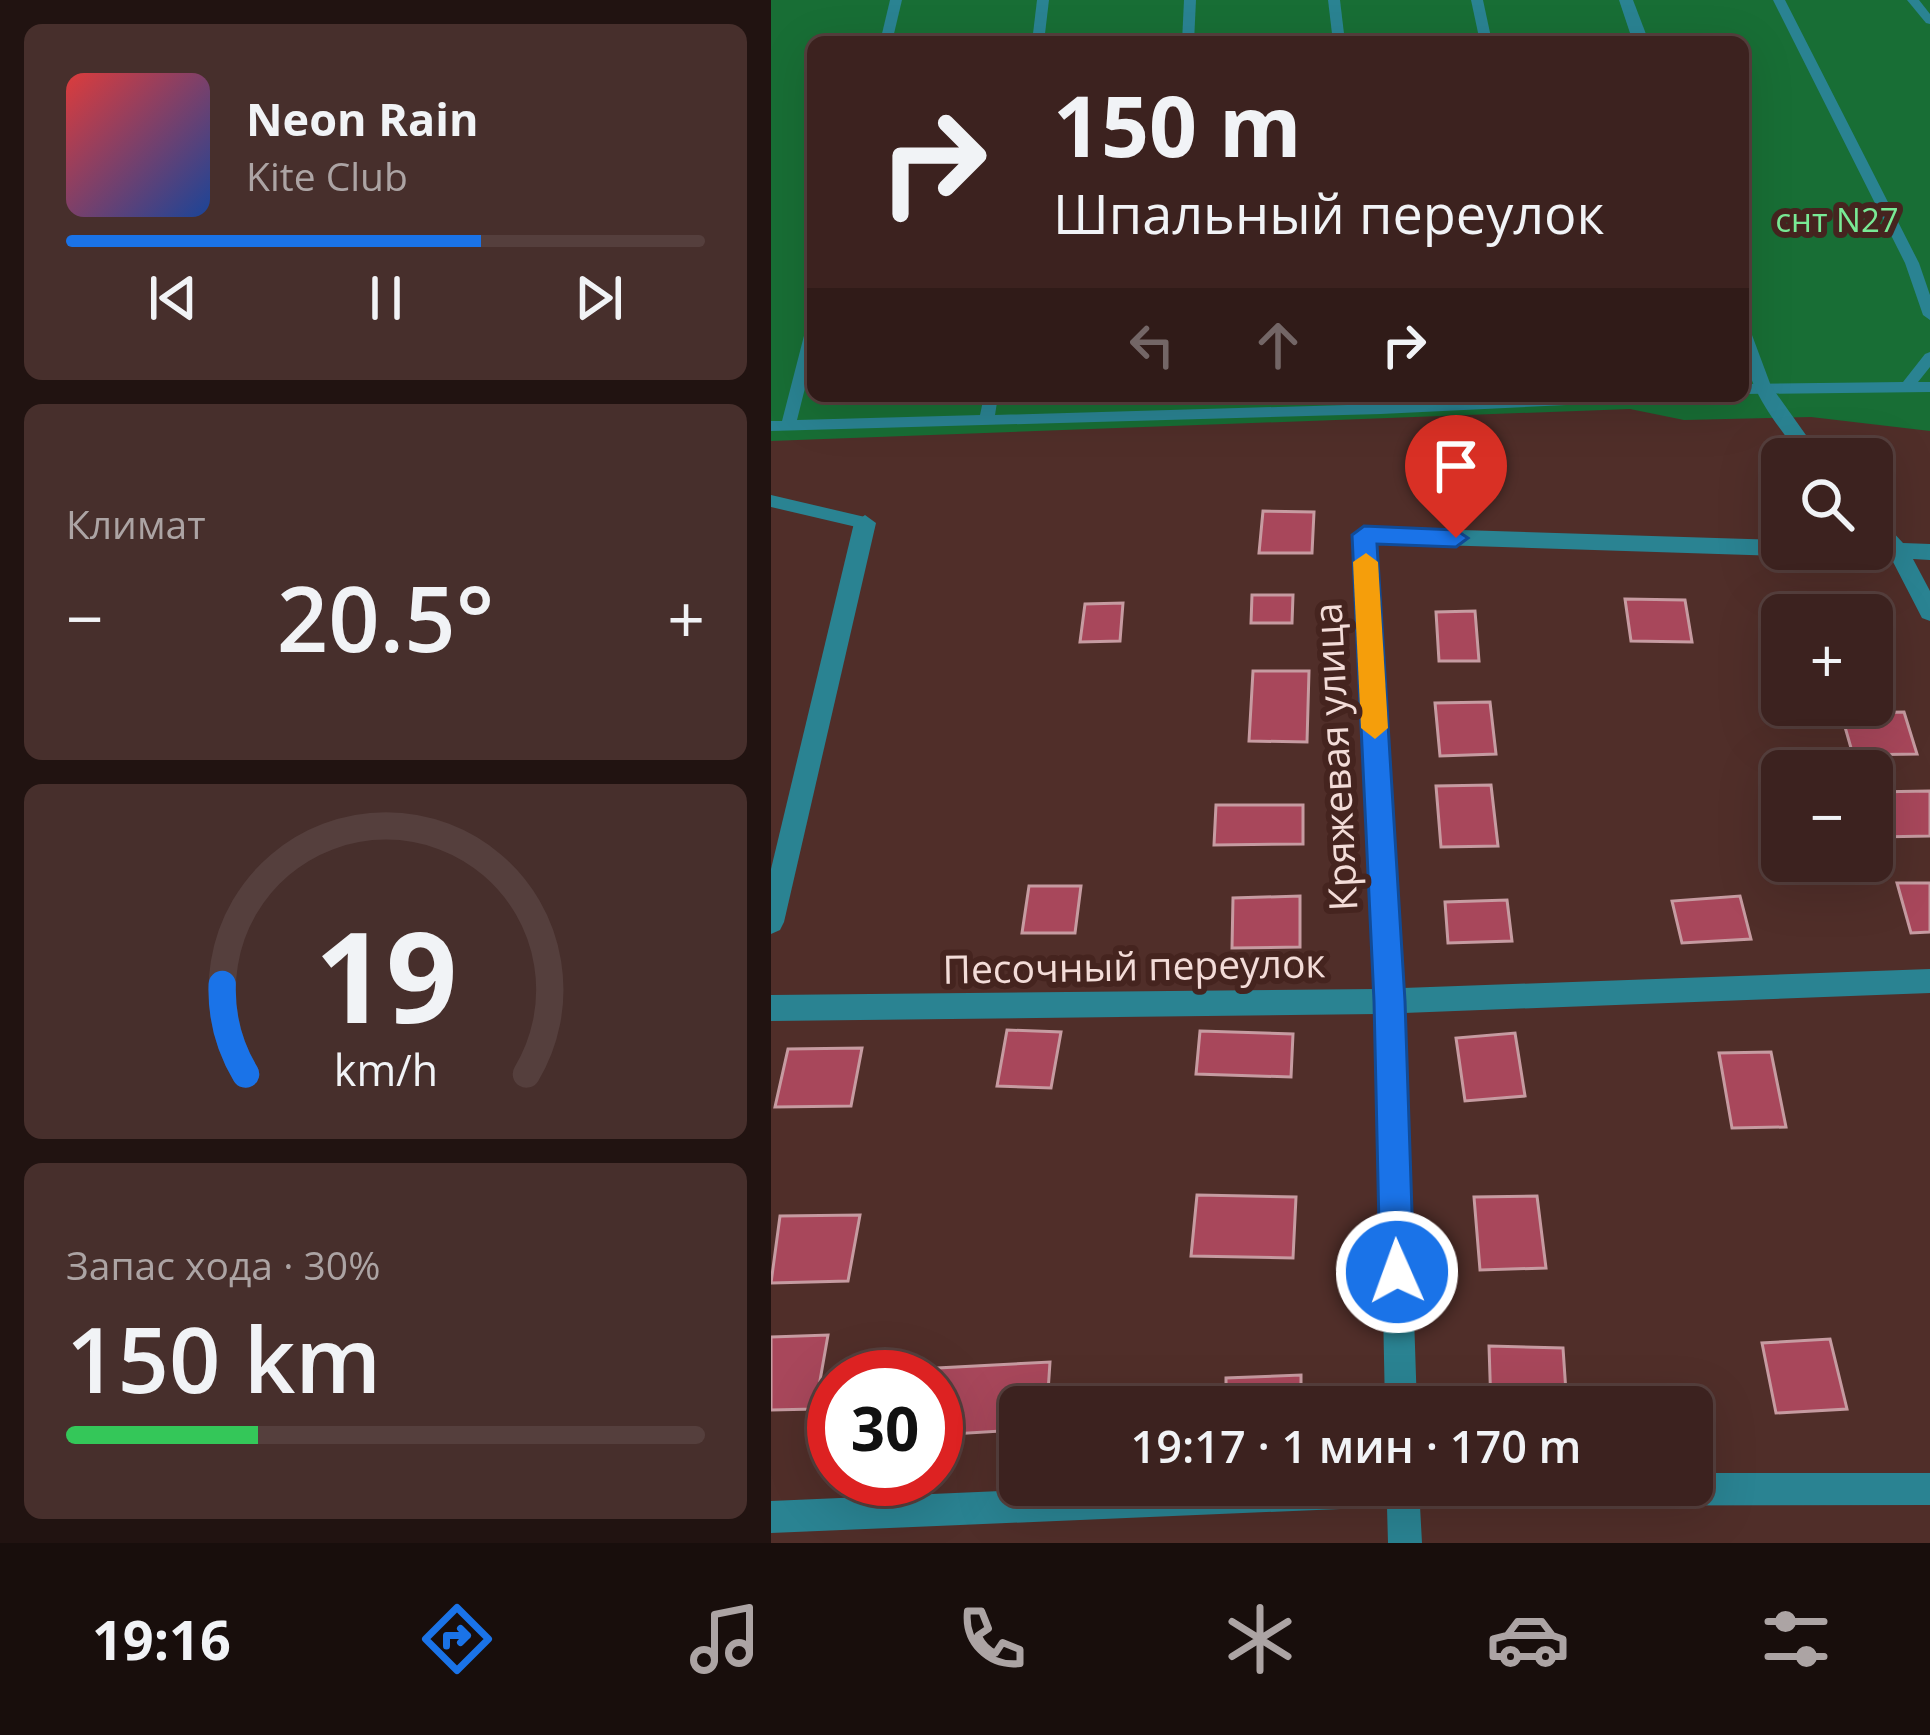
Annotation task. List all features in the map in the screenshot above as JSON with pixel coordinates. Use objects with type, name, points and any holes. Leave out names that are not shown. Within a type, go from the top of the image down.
[{"type":"street","points":[[1627,0],[1639,36]]},
{"type":"street","points":[[1752,389],[1795,438]]},
{"type":"street","points":[[771,922],[865,523]]},
{"type":"street","name":"Кряжевая улица","points":[[1399,1386],[1390,1001],[1364,535],[1761,547]]},
{"type":"street","points":[[1893,546],[1930,612]]},
{"type":"street","points":[[1893,551],[1930,553]]},
{"type":"street","name":"Песочный переулок","points":[[771,1008],[1390,1001],[1930,981]]},
{"type":"street","points":[[1713,1489],[1930,1489]]},
{"type":"street","points":[[771,1516],[999,1506]]},
{"type":"street","points":[[1404,1506],[1405,1543]]},
{"type":"lane","points":[[887,36],[896,0]]},
{"type":"lane","points":[[1039,36],[1043,0]]},
{"type":"lane","points":[[1188,36],[1189,0]]},
{"type":"lane","points":[[1334,0],[1338,36]]},
{"type":"lane","points":[[1477,0],[1485,36]]},
{"type":"lane","points":[[1779,0],[1912,263],[1930,316]]},
{"type":"lane","points":[[1913,0],[1930,21]]},
{"type":"lane","points":[[807,346],[780,426],[1380,402]]},
{"type":"lane","points":[[1907,387],[1930,357]]},
{"type":"lane","points":[[1752,389],[1930,387]]},
{"type":"lane","points":[[987,420],[990,402]]},
{"type":"lane","points":[[771,501],[865,523]]},
{"type":"green space","name":"снт N27","points":[[771,0],[1930,0],[1930,431],[1811,417],[1684,420],[1630,409],[771,441]]},
{"type":"building","points":[[1263,511],[1314,512],[1312,553],[1259,553]]},
{"type":"building","points":[[1252,595],[1293,595],[1292,623],[1251,623]]},
{"type":"building","points":[[1625,599],[1685,600],[1692,642],[1631,641]]},
{"type":"building","points":[[1123,603],[1120,641],[1080,642],[1085,604]]},
{"type":"building","points":[[1475,611],[1479,661],[1439,661],[1436,612]]},
{"type":"building","points":[[1253,671],[1309,671],[1307,742],[1249,741]]},
{"type":"building","points":[[1490,702],[1496,754],[1440,756],[1435,703]]},
{"type":"building","points":[[1893,712],[1904,712],[1917,754],[1852,750],[1845,726],[1893,726]]},
{"type":"building","points":[[1491,785],[1498,846],[1441,847],[1436,786]]},
{"type":"building","points":[[1930,791],[1930,836],[1893,837],[1893,792]]},
{"type":"building","points":[[1216,805],[1303,805],[1303,844],[1214,845]]},
{"type":"building","points":[[1897,883],[1930,883],[1930,932],[1911,933]]},
{"type":"building","points":[[1029,886],[1081,886],[1075,933],[1022,933]]},
{"type":"building","points":[[1300,896],[1300,947],[1232,948],[1233,898]]},
{"type":"building","points":[[1740,896],[1751,939],[1682,943],[1672,901]]},
{"type":"building","points":[[1507,900],[1512,941],[1448,943],[1445,902]]},
{"type":"building","points":[[1007,1030],[1061,1032],[1051,1088],[997,1086]]},
{"type":"building","points":[[1200,1031],[1293,1034],[1291,1077],[1196,1074]]},
{"type":"building","points":[[1515,1033],[1525,1096],[1465,1101],[1456,1038]]},
{"type":"building","points":[[862,1048],[851,1106],[775,1107],[788,1049]]},
{"type":"building","points":[[1771,1052],[1786,1127],[1732,1128],[1719,1053]]},
{"type":"building","points":[[1197,1195],[1296,1197],[1293,1258],[1191,1256]]},
{"type":"building","points":[[1537,1196],[1546,1268],[1480,1270],[1474,1197]]},
{"type":"building","points":[[860,1215],[848,1281],[771,1283],[780,1216]]},
{"type":"building","points":[[828,1335],[825,1350],[807,1350],[807,1409],[771,1410],[771,1337]]},
{"type":"building","points":[[1830,1339],[1847,1409],[1776,1413],[1762,1343]]},
{"type":"building","points":[[1489,1346],[1563,1348],[1566,1386],[1490,1386]]},
{"type":"building","points":[[1050,1362],[1048,1386],[999,1386],[999,1431],[963,1433],[963,1367]]},
{"type":"building","points":[[1301,1375],[1301,1386],[1226,1386],[1226,1378]]},
{"type":"slow traffic","points":[[1366,562],[1375,728]]},
{"type":"route","points":[[1397,1272],[1390,1001],[1364,535],[1456,538]]}]
